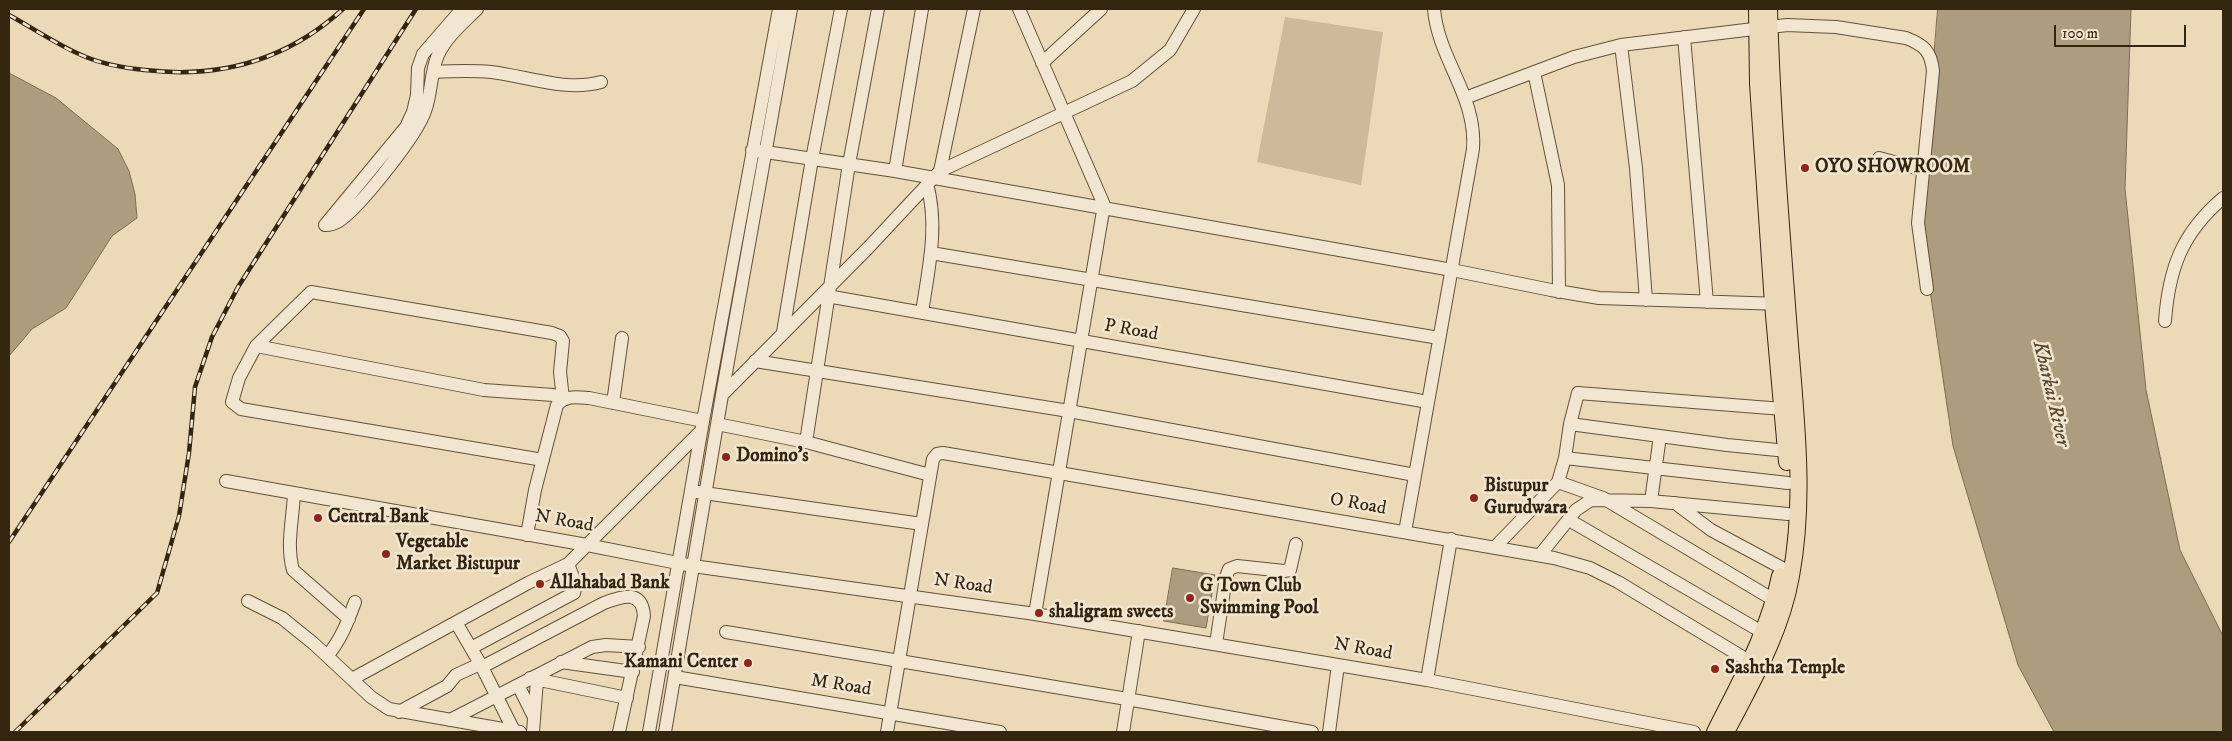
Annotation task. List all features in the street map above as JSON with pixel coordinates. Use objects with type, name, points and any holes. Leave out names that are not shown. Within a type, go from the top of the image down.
[{"type":"main road","points":[[1757,9],[1763,28]]},
{"type":"main road","points":[[1726,732],[1768,651],[1783,613],[1797,538],[1799,492],[1797,440],[1780,304],[1758,84],[1763,28],[1769,9]]},
{"type":"main road","points":[[1715,732],[1762,632],[1774,600],[1782,568],[1788,514],[1788,483],[1783,409],[1780,304]]},
{"type":"street","points":[[462,9],[423,54],[418,68],[418,95],[414,112],[406,126],[325,225],[334,224],[348,214],[393,161],[426,110],[433,72],[445,42],[477,9]]},
{"type":"street","points":[[665,732],[722,395],[780,9]]},
{"type":"street","points":[[649,732],[702,426],[758,151],[791,9]]},
{"type":"street","points":[[783,332],[812,158],[840,9]]},
{"type":"street","points":[[806,442],[849,164],[878,9]]},
{"type":"street","points":[[895,172],[922,9]]},
{"type":"street","points":[[922,313],[931,253],[933,178],[974,9]]},
{"type":"street","points":[[1019,9],[1104,205],[1035,614]]},
{"type":"street","points":[[1042,63],[1101,9]]},
{"type":"street","points":[[722,395],[783,332],[828,291],[933,178],[1132,81],[1170,50],[1194,9]]},
{"type":"street","points":[[1406,532],[1475,131],[1465,98],[1446,55],[1434,9]]},
{"type":"street","points":[[1465,98],[1574,57],[1621,45],[1787,25],[1836,27],[1906,38],[1925,48],[1932,58],[1933,71],[1918,223],[1927,289]]},
{"type":"street","points":[[1684,37],[1707,302]]},
{"type":"street","points":[[1621,45],[1635,159],[1646,300]]},
{"type":"street","points":[[433,72],[460,70],[490,72],[584,87],[601,82]]},
{"type":"street","points":[[1534,72],[1558,185],[1560,292]]},
{"type":"street","points":[[758,151],[933,178],[1599,298],[1780,304]]},
{"type":"street","points":[[1879,158],[1922,170]]},
{"type":"street","points":[[2165,321],[2167,288],[2175,263],[2188,236],[2208,210],[2223,198]]},
{"type":"street","points":[[931,253],[1439,338]]},
{"type":"street","name":"P Road","points":[[828,291],[922,313],[1428,402]]},
{"type":"street","points":[[543,460],[241,409],[232,402],[239,378],[256,346],[312,292],[552,333],[560,336],[563,341],[560,372],[563,399]]},
{"type":"street","points":[[613,403],[622,338]]},
{"type":"street","points":[[256,346],[484,390],[553,395],[563,399],[581,397],[613,403],[702,426]]},
{"type":"street","points":[[755,361],[1070,411],[1416,475]]},
{"type":"street","points":[[1496,547],[1558,482],[1565,458],[1570,424],[1578,393],[1783,409]]},
{"type":"street","points":[[527,535],[557,405],[563,399]]},
{"type":"street","points":[[717,424],[806,442],[930,475],[887,732]]},
{"type":"street","points":[[1570,424],[1787,451]]},
{"type":"street","points":[[352,679],[457,624],[528,583],[568,564],[702,426]]},
{"type":"street","points":[[1650,501],[1660,436]]},
{"type":"street","name":"O Road","points":[[930,475],[933,459],[937,454],[943,453],[1540,555],[1590,568],[1618,582],[1750,661]]},
{"type":"street","points":[[1565,458],[1788,483]]},
{"type":"street","name":"N Road","points":[[226,481],[587,545],[693,566],[1035,614],[1427,680],[1694,732]]},
{"type":"street","points":[[1558,482],[1603,498],[1774,600]]},
{"type":"street","points":[[691,492],[922,524]]},
{"type":"street","points":[[294,494],[290,546],[290,559],[293,570],[349,619]]},
{"type":"street","points":[[1540,555],[1583,504],[1591,500],[1603,498],[1788,514]]},
{"type":"street","points":[[1675,503],[1711,530],[1782,568]]},
{"type":"street","points":[[1569,520],[1762,632]]},
{"type":"street","points":[[1427,680],[1451,539]]},
{"type":"street","points":[[1216,644],[1226,577],[1229,569],[1237,566],[1290,570],[1296,544]]},
{"type":"street","points":[[471,648],[574,593],[576,584],[568,564]]},
{"type":"street","points":[[399,712],[450,684],[456,675],[481,666],[604,603],[621,597],[631,597],[638,600],[643,607],[644,616],[639,648],[619,732]]},
{"type":"street","points":[[248,600],[282,618],[380,704],[399,712],[514,732]]},
{"type":"street","points":[[327,656],[336,646],[355,602]]},
{"type":"street","points":[[457,624],[497,696],[514,732]]},
{"type":"street","points":[[726,632],[1128,699],[1312,732]]},
{"type":"street","points":[[1123,732],[1138,632]]},
{"type":"street","points":[[453,721],[518,685],[534,679],[592,646],[606,645],[639,648]]},
{"type":"street","points":[[561,662],[633,672]]},
{"type":"street","points":[[1329,732],[1338,665]]},
{"type":"street","name":"M Road","points":[[675,677],[1000,732]]},
{"type":"street","points":[[534,679],[626,698]]},
{"type":"street","points":[[533,732],[534,679]]},
{"type":"street","points":[[518,685],[534,717]]},
{"type":"street","points":[[453,721],[466,732]]},
{"type":"shaded area","points":[[1285,17],[1383,32],[1361,185],[1257,162]]},
{"type":"water","name":"Kharkai River","points":[[1938,9],[2131,9],[2125,189],[2146,390],[2180,550],[2223,636],[2223,732],[2054,732],[2018,665],[1953,446],[1920,223]]},
{"type":"water","points":[[9,73],[56,98],[118,149],[129,171],[135,194],[137,218],[112,236],[66,308],[32,329],[9,356]]},
{"type":"water","name":"G Town Club Swimming Pool","points":[[1173,568],[1215,575],[1206,628],[1164,621]]},
{"type":"railway","points":[[9,15],[66,48],[93,60],[123,67],[173,72],[226,68],[252,62],[276,53],[299,41],[322,27],[343,9]]},
{"type":"railway","points":[[9,542],[364,9]]},
{"type":"railway","points":[[15,732],[157,593],[179,516],[189,453],[195,387],[212,337],[238,287],[416,9]]},
{"type":"place","name":"OYO SHOWROOM","points":[[1805,168]]},
{"type":"place","name":"Domino's","points":[[726,457]]},
{"type":"place","name":"Bistupur Gurudwara","points":[[1474,498]]},
{"type":"place","name":"Central Bank","points":[[318,518]]},
{"type":"place","name":"Vegetable Market Bistupur","points":[[386,554]]},
{"type":"place","name":"Allahabad Bank","points":[[540,584]]},
{"type":"place","name":"G Town Club Swimming Pool","points":[[1190,598]]},
{"type":"place","name":"shaligram sweets","points":[[1039,613]]},
{"type":"place","name":"Kamani Center","points":[[748,663]]},
{"type":"place","name":"Sashtha Temple","points":[[1715,669]]}]
